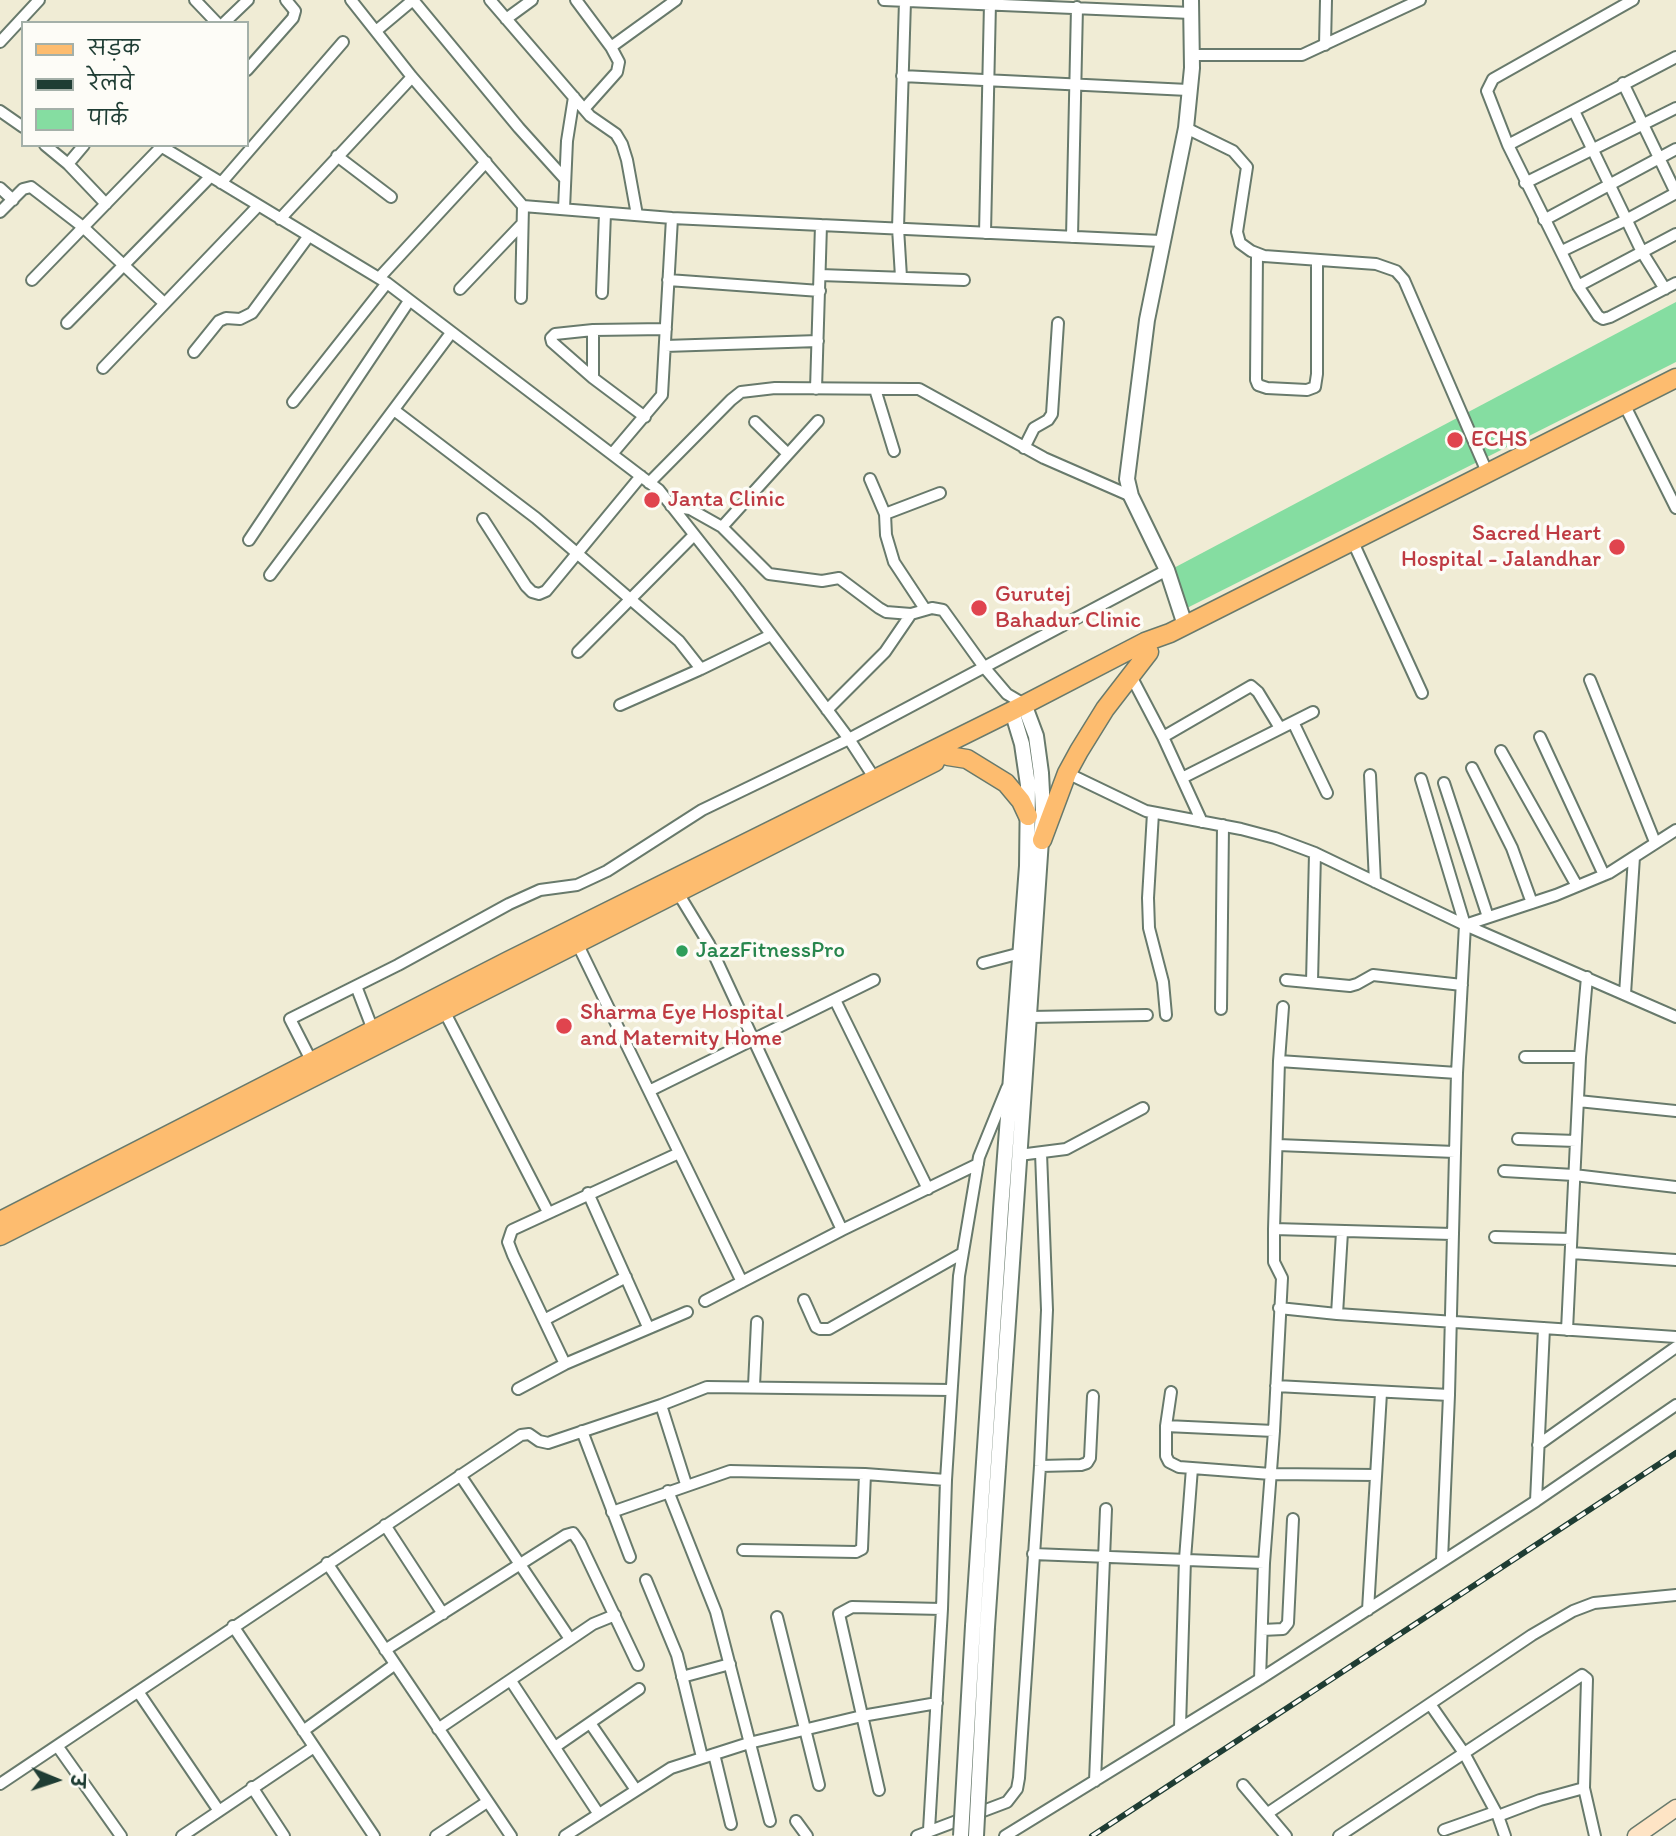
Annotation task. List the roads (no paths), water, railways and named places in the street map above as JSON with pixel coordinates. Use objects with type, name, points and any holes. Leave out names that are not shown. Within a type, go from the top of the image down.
[{"type":"main road","points":[[0,1236],[874,779],[1676,378]]},
{"type":"main road","points":[[1042,840],[1067,773],[1105,709],[1149,652],[1178,629]]},
{"type":"main road","points":[[0,1221],[373,1030],[440,1004],[577,943],[678,893],[948,756],[1017,709],[1149,652]]},
{"type":"main road","points":[[948,756],[967,759],[1006,783],[1021,800],[1028,816]]},
{"type":"main road","points":[[1636,1836],[1676,1808]]},
{"type":"street","points":[[0,42],[39,0]]},
{"type":"street","points":[[195,0],[216,21]]},
{"type":"street","points":[[226,21],[248,0]]},
{"type":"street","points":[[248,69],[293,18],[295,11],[286,0]]},
{"type":"street","points":[[351,0],[412,77],[523,206],[521,298]]},
{"type":"street","points":[[376,31],[413,0],[565,179]]},
{"type":"street","points":[[490,0],[590,116],[616,134],[622,144],[637,215]]},
{"type":"street","points":[[506,19],[532,0]]},
{"type":"street","points":[[576,0],[619,62],[617,72],[584,109]]},
{"type":"street","points":[[611,47],[676,0]]},
{"type":"street","points":[[884,0],[1077,7],[1191,6],[1186,128],[1147,320],[1126,478],[1131,496],[1167,570],[1178,629]]},
{"type":"street","points":[[1325,45],[1326,0]]},
{"type":"street","points":[[1191,55],[1296,56],[1308,53],[1420,0]]},
{"type":"street","points":[[1633,0],[1493,79],[1487,91],[1525,183],[1578,286],[1603,319],[1676,283]]},
{"type":"street","points":[[901,278],[898,228],[905,1]]},
{"type":"street","points":[[985,233],[990,3]]},
{"type":"street","points":[[1072,237],[1077,7]]},
{"type":"street","points":[[221,183],[343,42]]},
{"type":"street","points":[[1508,145],[1676,57]]},
{"type":"street","points":[[902,76],[1188,90]]},
{"type":"street","points":[[280,219],[412,77]]},
{"type":"street","points":[[1562,251],[1676,193],[1623,83]]},
{"type":"street","points":[[564,209],[567,141],[574,97]]},
{"type":"street","points":[[1525,183],[1676,108]]},
{"type":"street","points":[[0,111],[21,124]]},
{"type":"street","points":[[1573,111],[1642,252],[1665,289]]},
{"type":"street","points":[[1186,128],[1224,145],[1245,163],[1247,176],[1237,237],[1240,243],[1257,254],[1386,266],[1396,271],[1404,280],[1487,472]]},
{"type":"street","points":[[47,147],[68,164],[106,204]]},
{"type":"street","points":[[68,164],[83,147]]},
{"type":"street","points":[[32,280],[159,147]]},
{"type":"street","points":[[162,147],[383,281],[659,490],[772,635],[849,739],[874,779]]},
{"type":"street","points":[[1544,220],[1676,149]]},
{"type":"street","points":[[337,156],[391,197]]},
{"type":"street","points":[[293,402],[383,281],[486,162]]},
{"type":"street","points":[[66,323],[210,177]]},
{"type":"street","points":[[0,212],[23,188],[31,187],[83,227],[164,303]]},
{"type":"street","points":[[0,188],[13,200]]},
{"type":"street","points":[[103,368],[258,206]]},
{"type":"street","points":[[523,206],[672,218],[1161,241]]},
{"type":"street","points":[[602,293],[605,213]]},
{"type":"street","points":[[612,454],[662,395],[672,218]]},
{"type":"street","points":[[460,289],[522,224]]},
{"type":"street","points":[[816,388],[821,225]]},
{"type":"street","points":[[1578,286],[1676,234]]},
{"type":"street","points":[[194,352],[219,321],[226,318],[240,319],[252,313],[308,237]]},
{"type":"street","points":[[1257,254],[1256,380],[1267,388],[1307,390],[1315,387],[1317,260]]},
{"type":"street","points":[[820,275],[964,280]]},
{"type":"street","points":[[668,280],[820,291]]},
{"type":"street","points":[[249,540],[409,302]]},
{"type":"street","points":[[1024,448],[1034,428],[1048,420],[1052,414],[1058,323]]},
{"type":"street","points":[[645,417],[593,378],[551,341],[555,334],[593,330],[666,329]]},
{"type":"street","points":[[593,330],[593,378]]},
{"type":"street","points":[[270,575],[452,333]]},
{"type":"street","points":[[665,346],[818,341]]},
{"type":"street","points":[[483,519],[532,592],[539,594],[546,591],[577,553],[645,480],[731,400],[750,389],[919,390],[1024,448],[1131,496]]},
{"type":"street","points":[[875,389],[894,451]]},
{"type":"street","points":[[1624,404],[1676,508]]},
{"type":"street","points":[[394,410],[536,518],[679,641],[701,669]]},
{"type":"street","points":[[722,527],[818,421]]},
{"type":"street","points":[[755,422],[788,454]]},
{"type":"street","points":[[870,480],[885,514],[886,535],[894,562],[925,609]]},
{"type":"street","points":[[885,514],[940,493]]},
{"type":"street","points":[[671,506],[690,509],[722,527],[769,574],[822,581],[839,578],[886,612],[911,614],[925,609],[943,610],[1036,736],[1041,773],[1042,840],[1034,866],[1021,953],[1011,1077],[980,1627],[976,1836]]},
{"type":"street","points":[[578,652],[694,535]]},
{"type":"street","points":[[1352,540],[1422,693]]},
{"type":"street","points":[[312,1062],[290,1019],[509,904],[540,890],[566,888],[598,875],[702,810],[849,739],[1167,570]]},
{"type":"street","points":[[827,710],[885,652],[911,614]]},
{"type":"street","points":[[621,705],[772,635]]},
{"type":"street","points":[[1131,676],[1164,737],[1202,822]]},
{"type":"street","points":[[1590,680],[1656,842]]},
{"type":"street","points":[[1164,737],[1251,686],[1258,692],[1280,728]]},
{"type":"street","points":[[961,1836],[1029,1017],[1034,866],[1028,816],[1028,785],[1017,709]]},
{"type":"street","points":[[1182,778],[1313,712]]},
{"type":"street","points":[[1293,722],[1327,793]]},
{"type":"street","points":[[1540,737],[1604,875]]},
{"type":"street","points":[[1501,751],[1577,886]]},
{"type":"street","points":[[1472,768],[1512,848],[1532,902]]},
{"type":"street","points":[[1067,773],[1153,813],[1223,825],[1275,838],[1315,853],[1465,925],[1676,1017]]},
{"type":"street","points":[[1370,775],[1375,882]]},
{"type":"street","points":[[1421,779],[1465,925],[1457,1073],[1442,1560]]},
{"type":"street","points":[[1444,783],[1488,917]]},
{"type":"street","points":[[1153,813],[1147,898],[1149,928],[1163,982],[1166,1015]]},
{"type":"street","points":[[1221,1009],[1223,825]]},
{"type":"street","points":[[1465,925],[1604,875],[1676,830]]},
{"type":"street","points":[[1312,982],[1315,853]]},
{"type":"street","points":[[1625,994],[1634,857]]},
{"type":"street","points":[[678,893],[709,944],[842,1230]]},
{"type":"street","points":[[577,943],[742,1282]]},
{"type":"street","points":[[983,963],[1021,953]]},
{"type":"street","points":[[1286,980],[1350,986],[1373,975],[1462,985]]},
{"type":"street","points":[[1567,1330],[1580,1057],[1587,977]]},
{"type":"street","points":[[649,1091],[874,981]]},
{"type":"street","points":[[356,986],[373,1030]]},
{"type":"street","points":[[835,1000],[928,1189]]},
{"type":"street","points":[[440,1004],[548,1212]]},
{"type":"street","points":[[1260,1679],[1264,1563],[1282,1278],[1274,1262],[1274,1229],[1283,1007]]},
{"type":"street","points":[[1029,1017],[1147,1015]]},
{"type":"street","points":[[1525,1057],[1580,1057]]},
{"type":"street","points":[[1279,1061],[1457,1073]]},
{"type":"street","points":[[929,1830],[951,1390],[961,1254],[979,1157],[1011,1077]]},
{"type":"street","points":[[1578,1101],[1676,1111]]},
{"type":"street","points":[[1019,1155],[1066,1149],[1143,1108]]},
{"type":"street","points":[[1518,1139],[1576,1141]]},
{"type":"street","points":[[1278,1145],[1455,1152]]},
{"type":"street","points":[[565,1364],[508,1242],[512,1230],[679,1153]]},
{"type":"street","points":[[916,1836],[999,1806],[1007,1802],[1017,1789],[1040,1466],[1047,1310],[1041,1153]]},
{"type":"street","points":[[705,1301],[978,1164]]},
{"type":"street","points":[[1504,1171],[1574,1175],[1676,1187]]},
{"type":"street","points":[[588,1193],[648,1327]]},
{"type":"street","points":[[1274,1229],[1452,1234]]},
{"type":"street","points":[[1337,1314],[1342,1232]]},
{"type":"street","points":[[1495,1237],[1571,1239]]},
{"type":"street","points":[[1571,1252],[1676,1260]]},
{"type":"street","points":[[804,1300],[816,1327],[829,1329],[961,1254]]},
{"type":"street","points":[[544,1320],[626,1277]]},
{"type":"street","points":[[1279,1308],[1676,1338]]},
{"type":"street","points":[[517,1389],[565,1364],[687,1312]]},
{"type":"street","points":[[754,1387],[757,1322]]},
{"type":"street","points":[[1536,1501],[1544,1328]]},
{"type":"street","points":[[1538,1445],[1676,1347]]},
{"type":"street","points":[[1276,1385],[1449,1395]]},
{"type":"street","points":[[0,1784],[521,1435],[529,1434],[548,1443],[707,1387],[951,1390]]},
{"type":"street","points":[[1171,1392],[1166,1446],[1169,1462],[1179,1467],[1271,1474],[1376,1475]]},
{"type":"street","points":[[1368,1610],[1381,1393]]},
{"type":"street","points":[[1040,1466],[1087,1463],[1090,1458],[1094,1396]]},
{"type":"street","points":[[661,1405],[686,1484]]},
{"type":"street","points":[[1005,1836],[1368,1610],[1536,1501],[1676,1405]]},
{"type":"street","points":[[1166,1426],[1274,1431]]},
{"type":"street","points":[[582,1431],[630,1557]]},
{"type":"street","points":[[1180,1727],[1185,1559],[1192,1468]]},
{"type":"street","points":[[612,1512],[686,1484],[730,1471],[865,1474],[946,1480]]},
{"type":"street","points":[[743,1549],[856,1552],[862,1549],[865,1474]]},
{"type":"street","points":[[460,1475],[570,1639]]},
{"type":"street","points":[[668,1491],[716,1612],[770,1821]]},
{"type":"street","points":[[1095,1781],[1106,1509]]},
{"type":"street","points":[[1262,1630],[1283,1629],[1288,1623],[1293,1519]]},
{"type":"street","points":[[384,1525],[443,1614]]},
{"type":"street","points":[[386,1650],[566,1535],[573,1534],[580,1543],[638,1665]]},
{"type":"street","points":[[1033,1554],[1264,1563]]},
{"type":"street","points":[[327,1563],[511,1836]]},
{"type":"street","points":[[646,1580],[677,1655],[731,1824]]},
{"type":"street","points":[[1268,1812],[1573,1611],[1594,1603],[1676,1595]]},
{"type":"street","points":[[879,1790],[839,1618],[840,1611],[852,1607],[942,1609]]},
{"type":"street","points":[[438,1729],[593,1624],[615,1615]]},
{"type":"street","points":[[777,1617],[819,1785]]},
{"type":"street","points":[[233,1626],[373,1836]]},
{"type":"street","points":[[682,1677],[730,1664]]},
{"type":"street","points":[[303,1731],[394,1665]]},
{"type":"street","points":[[1339,1836],[1582,1675],[1587,1679],[1584,1788],[1595,1836]]},
{"type":"street","points":[[511,1681],[598,1812]]},
{"type":"street","points":[[555,1747],[639,1689]]},
{"type":"street","points":[[139,1693],[219,1811]]},
{"type":"street","points":[[565,1836],[598,1812],[671,1768],[749,1743],[862,1716],[937,1703]]},
{"type":"street","points":[[1430,1704],[1464,1752],[1505,1836]]},
{"type":"street","points":[[590,1723],[636,1790]]},
{"type":"street","points":[[58,1747],[121,1836]]},
{"type":"street","points":[[182,1836],[314,1747]]},
{"type":"street","points":[[1243,1785],[1286,1836]]},
{"type":"street","points":[[252,1787],[284,1836]]},
{"type":"street","points":[[1444,1830],[1584,1788]]},
{"type":"street","points":[[436,1836],[487,1802]]},
{"type":"street","points":[[796,1821],[807,1836]]},
{"type":"railway","points":[[1092,1836],[1676,1453]]},
{"type":"place","name":"ECHS","points":[[1455,440]]},
{"type":"place","name":"Janta Clinic","points":[[652,500]]},
{"type":"place","name":"Sacred Heart Hospital - Jalandhar","points":[[1617,547]]},
{"type":"place","name":"Gurutej Bahadur Clinic","points":[[979,608]]},
{"type":"place","name":"JazzFitnessPro","points":[[682,951]]},
{"type":"place","name":"Sharma Eye Hospital and Maternity Home","points":[[564,1026]]}]
